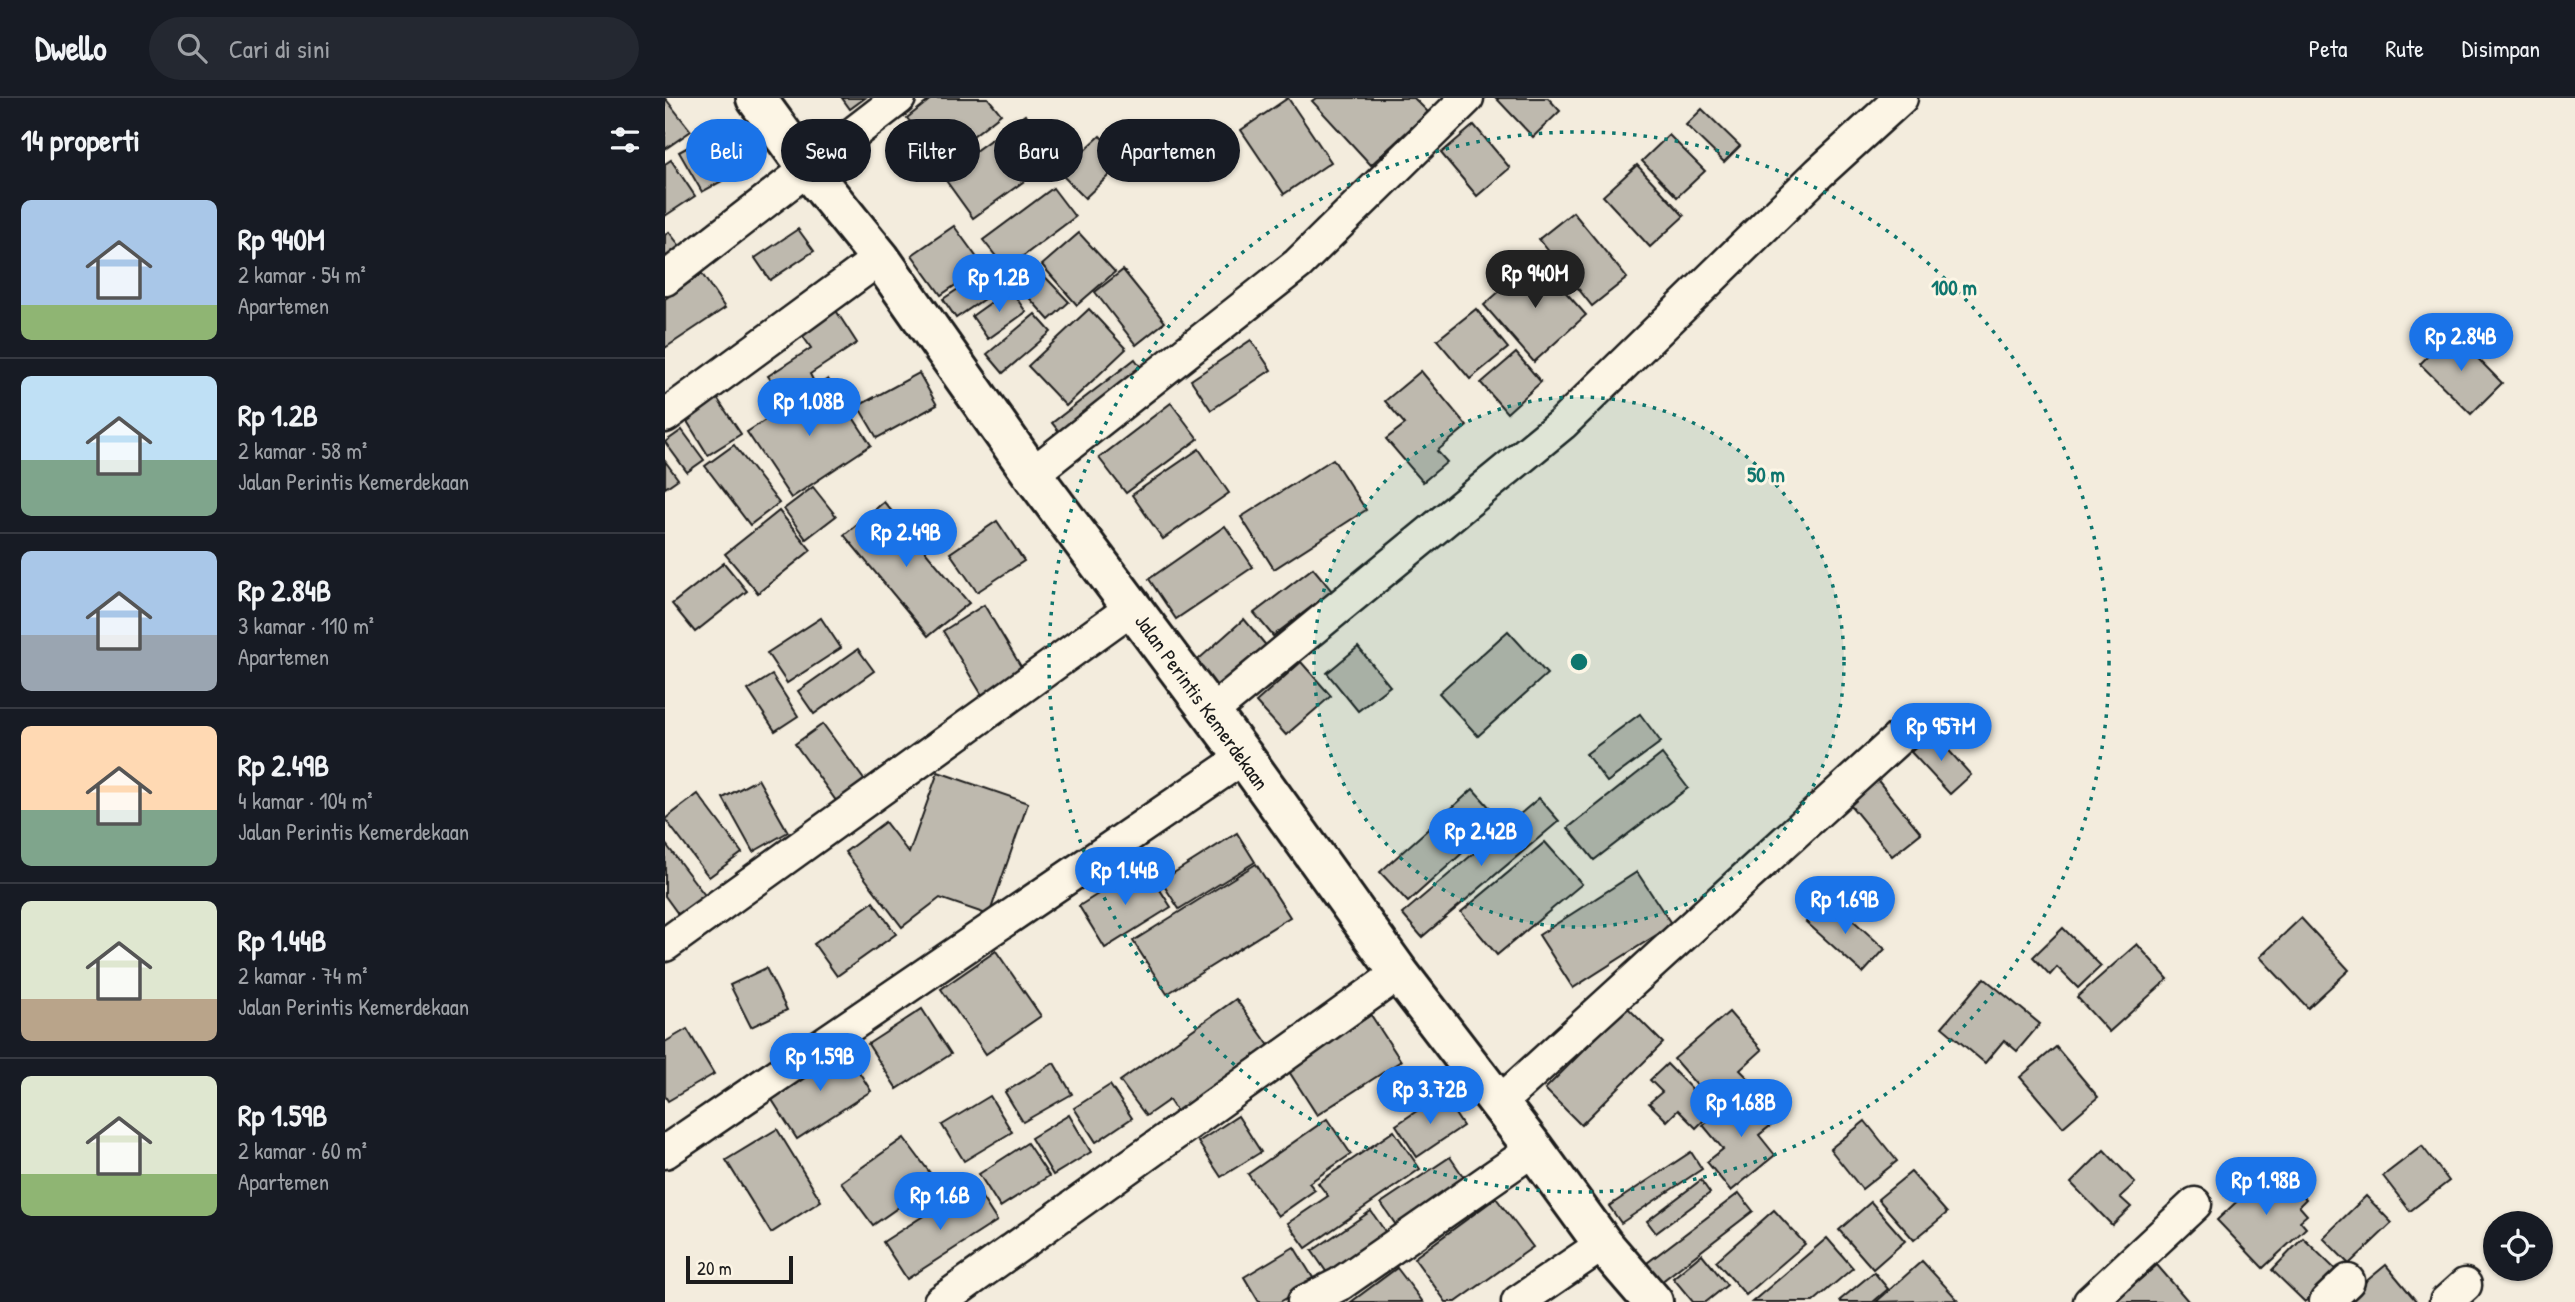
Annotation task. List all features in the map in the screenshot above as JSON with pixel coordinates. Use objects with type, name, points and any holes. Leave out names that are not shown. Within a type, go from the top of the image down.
[{"type":"street","name":"Jalan Perintis Kemerdekaan","points":[[756,98],[781,132]]},
{"type":"street","points":[[871,119],[899,98]]},
{"type":"street","points":[[1032,474],[1298,264],[1467,98]]},
{"type":"street","points":[[1210,713],[1562,424],[1819,173],[1901,98]]},
{"type":"street","points":[[665,279],[789,182]]},
{"type":"street","name":"Jalan Perintis Kemerdekaan","points":[[818,182],[880,258],[1032,474],[1244,757],[1399,974],[1534,1149],[1603,1244],[1653,1302]]},
{"type":"street","points":[[665,416],[880,258]]},
{"type":"street","points":[[665,945],[1133,607]]},
{"type":"street","points":[[1499,1104],[1914,724]]},
{"type":"street","points":[[665,1152],[1244,757]]},
{"type":"street","points":[[940,1302],[1399,974]]},
{"type":"street","points":[[1304,1302],[1339,1284],[1534,1149]]},
{"type":"street","points":[[2090,1302],[2195,1204]]},
{"type":"street","points":[[1518,1302],[1603,1244]]},
{"type":"building","points":[[665,98],[686,125],[686,134],[665,149]]},
{"type":"building","points":[[842,98],[865,98],[850,109]]},
{"type":"building","points":[[932,98],[988,98],[1001,114],[980,130],[980,119],[907,118]]},
{"type":"building","points":[[1288,98],[1331,162],[1284,194],[1241,130]]},
{"type":"building","points":[[1316,98],[1414,98],[1428,112],[1371,165],[1312,101]]},
{"type":"building","points":[[1496,98],[1548,98],[1560,111],[1533,137]]},
{"type":"building","points":[[1702,109],[1740,146],[1724,162],[1686,125]]},
{"type":"building","points":[[1474,125],[1510,168],[1477,196],[1441,153]]},
{"type":"building","points":[[1669,135],[1705,171],[1677,197],[1642,161]]},
{"type":"building","points":[[994,137],[994,182],[1023,182],[973,218],[947,182],[980,182],[980,148]]},
{"type":"building","points":[[1097,139],[1097,182],[1102,182],[1085,198],[1069,182],[1083,182],[1083,152]]},
{"type":"building","points":[[686,148],[686,164],[679,152]]},
{"type":"building","points":[[671,160],[695,196],[665,216],[665,164]]},
{"type":"building","points":[[1637,165],[1684,216],[1650,247],[1603,196]]},
{"type":"building","points":[[696,182],[720,182],[702,192]]},
{"type":"building","points":[[1053,188],[1075,217],[1006,269],[983,240]]},
{"type":"building","points":[[1573,212],[1627,278],[1592,306],[1539,239]]},
{"type":"building","points":[[954,226],[983,266],[941,295],[912,255]]},
{"type":"building","points":[[798,229],[814,251],[770,280],[755,258]]},
{"type":"building","points":[[669,232],[687,255],[665,271],[665,235]]},
{"type":"building","points":[[1079,233],[1115,272],[1077,305],[1042,265]]},
{"type":"building","points":[[1536,259],[1586,315],[1534,362],[1484,305]]},
{"type":"building","points":[[1033,264],[1069,302],[1049,320],[1014,281]]},
{"type":"building","points":[[990,268],[1003,286],[956,318],[943,299]]},
{"type":"building","points":[[1123,270],[1165,322],[1136,345],[1095,292]]},
{"type":"building","points":[[702,274],[725,308],[665,348],[665,299]]},
{"type":"building","points":[[1010,289],[1026,312],[988,339],[972,316]]},
{"type":"building","points":[[835,309],[857,343],[810,374],[815,384],[787,403],[768,376],[811,348],[800,332]]},
{"type":"building","points":[[1089,309],[1126,349],[1066,406],[1028,366]]},
{"type":"building","points":[[1476,309],[1508,348],[1470,379],[1437,340]]},
{"type":"building","points":[[1035,314],[1051,332],[1003,373],[987,354]]},
{"type":"building","points":[[2452,332],[2502,383],[2471,414],[2420,364]]},
{"type":"building","points":[[1251,340],[1271,370],[1211,410],[1191,380]]},
{"type":"building","points":[[1516,353],[1541,382],[1507,413],[1481,383]]},
{"type":"building","points":[[1135,359],[1143,370],[1061,434],[1052,423]]},
{"type":"building","points":[[1421,371],[1467,426],[1437,451],[1447,462],[1423,482],[1386,439],[1405,424],[1385,401]]},
{"type":"building","points":[[919,373],[937,405],[877,438],[858,406]]},
{"type":"building","points":[[828,379],[871,445],[791,498],[747,432]]},
{"type":"building","points":[[717,398],[741,434],[708,455],[685,418]]},
{"type":"building","points":[[1171,403],[1198,439],[1126,493],[1099,458]]},
{"type":"building","points":[[682,430],[704,460],[687,472],[665,442]]},
{"type":"building","points":[[734,445],[779,503],[750,525],[705,466]]},
{"type":"building","points":[[1199,449],[1229,493],[1163,539],[1132,495]]},
{"type":"building","points":[[1333,459],[1366,510],[1274,569],[1241,517]]},
{"type":"building","points":[[665,461],[678,479],[665,488]]},
{"type":"building","points":[[813,487],[836,516],[806,539],[784,509]]},
{"type":"building","points":[[884,502],[969,603],[928,636],[844,535]]},
{"type":"building","points":[[779,511],[811,550],[758,593],[725,554]]},
{"type":"building","points":[[997,521],[1024,561],[977,592],[950,553]]},
{"type":"building","points":[[1225,526],[1253,567],[1176,619],[1149,579]]},
{"type":"building","points":[[724,563],[747,591],[695,632],[672,604]]},
{"type":"building","points":[[1313,568],[1332,591],[1273,636],[1254,613]]},
{"type":"building","points":[[984,605],[1023,670],[982,695],[943,631]]},
{"type":"building","points":[[821,618],[841,648],[787,683],[767,653]]},
{"type":"building","points":[[1244,619],[1269,649],[1217,694],[1192,665]]},
{"type":"building","points":[[1508,631],[1547,674],[1478,736],[1439,693]]},
{"type":"building","points":[[1358,647],[1390,686],[1358,711],[1327,673]]},
{"type":"building","points":[[858,649],[874,671],[814,714],[798,691]]},
{"type":"building","points":[[1301,662],[1331,696],[1286,735],[1256,702]]},
{"type":"building","points":[[772,675],[798,716],[775,731],[748,690]]},
{"type":"building","points":[[1640,714],[1661,742],[1607,782],[1586,754]]},
{"type":"building","points":[[823,724],[865,781],[837,802],[795,744]]},
{"type":"building","points":[[1933,733],[1971,775],[1950,794],[1911,752]]},
{"type":"building","points":[[1662,754],[1688,788],[1594,860],[1568,828]]},
{"type":"building","points":[[938,772],[1028,803],[989,915],[940,898],[902,927],[845,852],[885,822],[909,853]]},
{"type":"building","points":[[1875,777],[1921,833],[1892,856],[1846,800]]},
{"type":"building","points":[[758,779],[788,832],[753,852],[723,798]]},
{"type":"building","points":[[1473,789],[1500,819],[1408,902],[1380,872]]},
{"type":"building","points":[[698,794],[742,853],[709,877],[665,819]]},
{"type":"building","points":[[1539,798],[1559,821],[1422,937],[1402,914]]},
{"type":"building","points":[[1237,833],[1255,862],[1179,909],[1161,881]]},
{"type":"building","points":[[1545,842],[1582,884],[1497,955],[1461,912]]},
{"type":"building","points":[[665,843],[707,898],[681,918],[665,896]]},
{"type":"building","points":[[1256,864],[1290,917],[1167,994],[1133,941]]},
{"type":"building","points":[[1144,865],[1171,907],[1105,948],[1079,906]]},
{"type":"building","points":[[1637,872],[1672,925],[1573,988],[1539,935]]},
{"type":"building","points":[[1828,898],[1885,949],[1863,973],[1806,922]]},
{"type":"building","points":[[873,902],[896,934],[837,976],[814,944]]},
{"type":"building","points":[[2301,918],[2349,970],[2308,1008],[2260,957]]},
{"type":"building","points":[[2063,928],[2101,966],[2078,988],[2057,967],[2050,975],[2033,957]]},
{"type":"building","points":[[2137,944],[2168,979],[2109,1032],[2077,997]]},
{"type":"building","points":[[996,951],[1041,1016],[986,1054],[941,989]]},
{"type":"building","points":[[766,968],[787,1010],[751,1027],[730,985]]},
{"type":"building","points":[[1984,978],[2040,1024],[2017,1051],[2004,1040],[1985,1063],[1942,1027]]},
{"type":"building","points":[[1236,999],[1270,1047],[1177,1112],[1169,1100],[1146,1116],[1120,1081]]},
{"type":"building","points":[[1627,1007],[1663,1043],[1581,1125],[1545,1089]]},
{"type":"building","points":[[922,1009],[951,1054],[897,1089],[868,1044]]},
{"type":"building","points":[[1729,1012],[1762,1050],[1740,1070],[1748,1078],[1715,1106],[1674,1059]]},
{"type":"building","points":[[1371,1015],[1401,1061],[1317,1115],[1288,1070]]},
{"type":"building","points":[[687,1029],[714,1074],[668,1101],[665,1096],[665,1042]]},
{"type":"building","points":[[2056,1047],[2098,1097],[2063,1127],[2020,1077]]},
{"type":"building","points":[[844,1048],[871,1091],[797,1139],[769,1095]]},
{"type":"building","points":[[1054,1063],[1072,1094],[1023,1122],[1005,1092]]},
{"type":"building","points":[[1667,1064],[1713,1111],[1696,1128],[1678,1110],[1667,1121],[1649,1103],[1662,1092],[1650,1080]]},
{"type":"building","points":[[1110,1085],[1132,1118],[1096,1142],[1074,1108]]},
{"type":"building","points":[[1742,1092],[1752,1105],[1762,1097],[1780,1118],[1759,1135],[1775,1155],[1731,1191],[1707,1162],[1723,1149],[1703,1125]]},
{"type":"building","points":[[1442,1094],[1463,1126],[1417,1157],[1396,1125]]},
{"type":"building","points":[[990,1096],[1012,1132],[964,1161],[942,1125]]},
{"type":"building","points":[[1069,1115],[1091,1152],[1053,1175],[1031,1138]]},
{"type":"building","points":[[1238,1116],[1261,1152],[1221,1177],[1198,1142]]},
{"type":"building","points":[[1327,1119],[1351,1154],[1309,1183],[1315,1190],[1278,1216],[1248,1174]]},
{"type":"building","points":[[1865,1121],[1897,1161],[1862,1189],[1830,1149]]},
{"type":"building","points":[[777,1129],[821,1201],[771,1233],[726,1160]]},
{"type":"building","points":[[1394,1131],[1420,1169],[1306,1248],[1288,1223],[1328,1196],[1318,1183]]},
{"type":"building","points":[[904,1138],[936,1181],[873,1225],[841,1182]]},
{"type":"building","points":[[1027,1143],[1049,1176],[1000,1207],[979,1174]]},
{"type":"building","points":[[2422,1146],[2449,1181],[2410,1211],[2383,1176]]},
{"type":"building","points":[[2104,1150],[2135,1183],[2120,1197],[2131,1207],[2112,1225],[2071,1183]]},
{"type":"building","points":[[1691,1152],[1702,1169],[1621,1223],[1609,1206]]},
{"type":"building","points":[[1450,1157],[1467,1182],[1398,1228],[1381,1203]]},
{"type":"building","points":[[2275,1166],[2306,1199],[2299,1206],[2307,1215],[2300,1221],[2306,1228],[2263,1268],[2217,1220]]},
{"type":"building","points":[[1911,1172],[1947,1213],[1914,1240],[1878,1199]]},
{"type":"building","points":[[1701,1180],[1710,1193],[1656,1233],[1647,1221]]},
{"type":"building","points":[[973,1184],[997,1221],[907,1279],[883,1242]]},
{"type":"building","points":[[1739,1193],[1753,1211],[1661,1282],[1647,1263]]},
{"type":"building","points":[[2366,1196],[2392,1223],[2349,1264],[2323,1238]]},
{"type":"building","points":[[1496,1198],[1533,1247],[1456,1302],[1446,1302],[1414,1258]]},
{"type":"building","points":[[1871,1202],[1905,1241],[1873,1269],[1839,1230]]},
{"type":"building","points":[[1774,1210],[1805,1244],[1746,1295],[1716,1261]]},
{"type":"building","points":[[1371,1211],[1391,1240],[1332,1280],[1312,1251]]},
{"type":"building","points":[[1827,1238],[1853,1268],[1813,1302],[1752,1302]]},
{"type":"building","points":[[2303,1238],[2336,1270],[2305,1302],[2272,1270]]},
{"type":"building","points":[[1294,1247],[1315,1281],[1280,1302],[1259,1302],[1244,1277]]},
{"type":"building","points":[[1702,1254],[1727,1285],[1706,1302],[1693,1302],[1673,1278]]},
{"type":"building","points":[[1922,1261],[1958,1300],[1876,1302]]},
{"type":"building","points":[[2157,1265],[2189,1302],[2114,1302]]},
{"type":"building","points":[[2386,1265],[2417,1302],[2341,1302]]},
{"type":"building","points":[[1397,1268],[1423,1302],[1351,1302]]},
{"type":"building","points":[[1874,1272],[1888,1289],[1873,1302],[1841,1302],[1840,1300]]}]
